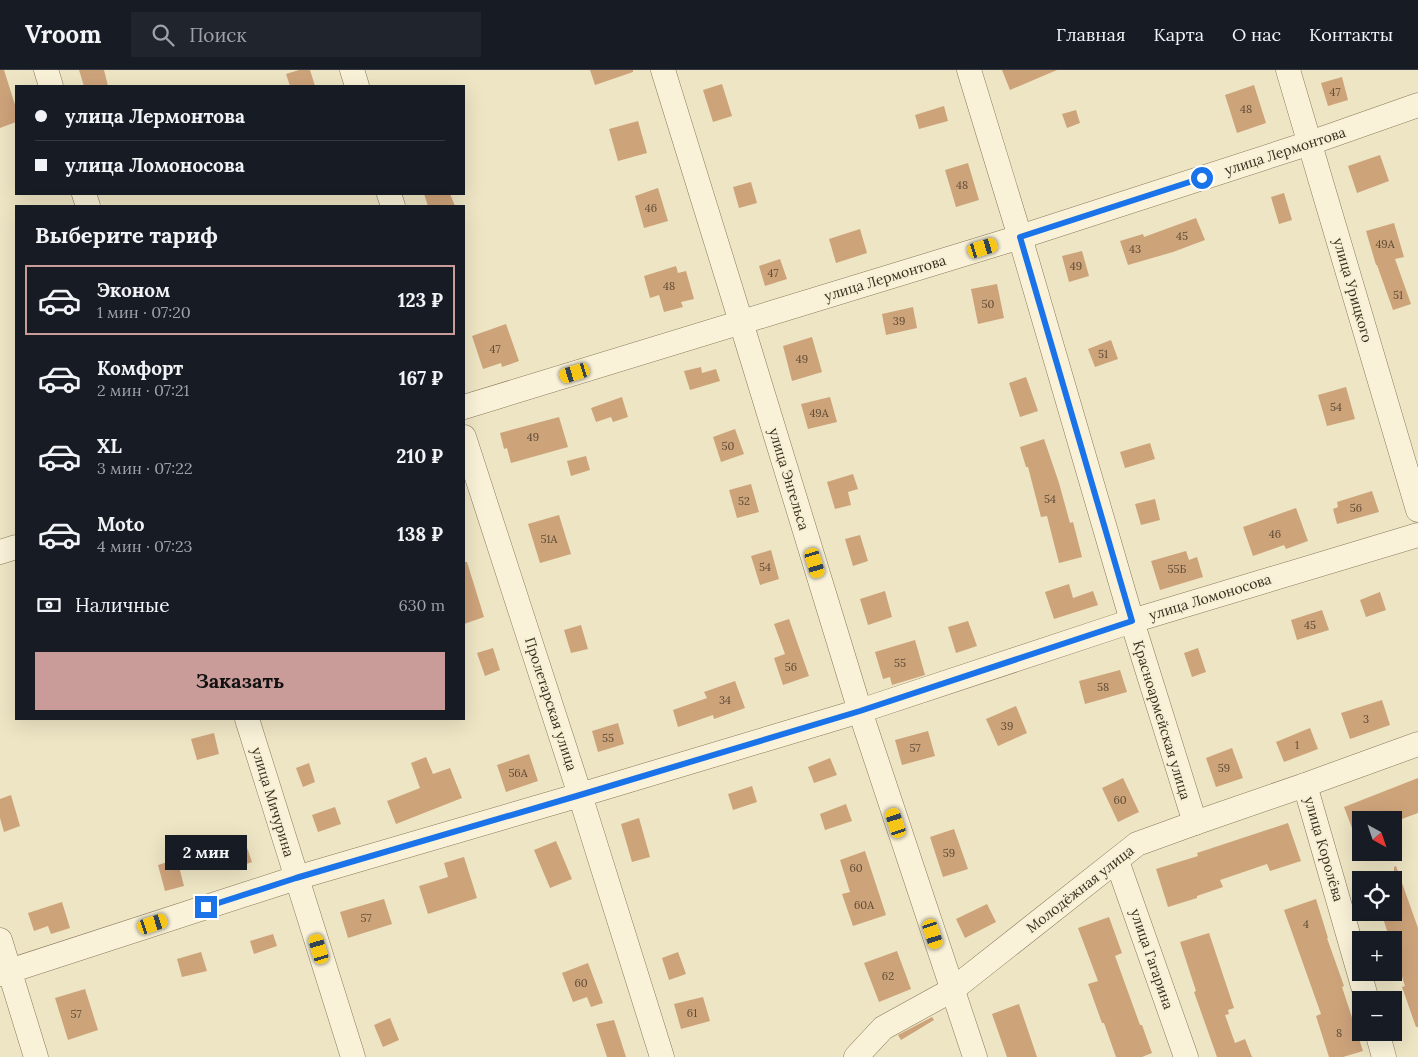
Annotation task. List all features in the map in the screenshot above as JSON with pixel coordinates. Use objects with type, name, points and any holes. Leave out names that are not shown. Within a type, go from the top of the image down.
[{"type":"street","points":[[46,70],[51,85]]},
{"type":"street","points":[[352,70],[357,85]]},
{"type":"street","name":"улица Энгельса","points":[[663,70],[860,711],[975,1057]]},
{"type":"street","name":"Красноармейская улица","points":[[969,70],[1020,237],[1132,621],[1194,822]]},
{"type":"street","name":"улица Урицкого","points":[[1288,70],[1418,510]]},
{"type":"street","name":"улица Лермонтова","points":[[465,407],[1020,237],[1310,143],[1418,104]]},
{"type":"street","name":"Пролетарская улица","points":[[465,440],[580,795],[662,1057]]},
{"type":"street","name":"улица Ломоносова","points":[[5,972],[296,878],[860,711],[1132,621],[1418,535]]},
{"type":"street","points":[[0,552],[15,547]]},
{"type":"street","name":"улица Мичурина","points":[[247,720],[353,1057]]},
{"type":"street","name":"Молодёжная улица","points":[[856,1057],[883,1028],[952,990],[1137,844],[1194,822],[1305,785],[1418,744]]},
{"type":"street","name":"улица Королёва","points":[[1305,785],[1364,991]]},
{"type":"street","name":"улица Гагарина","points":[[1117,861],[1186,1057]]},
{"type":"street","points":[[0,940],[5,972],[36,1057]]},
{"type":"street","points":[[1380,1041],[1384,1057]]},
{"type":"building","points":[[0,70],[4,70],[15,105],[15,122],[0,128]]},
{"type":"building","points":[[79,70],[104,70],[108,85],[84,85]]},
{"type":"building","points":[[299,70],[310,70],[315,85],[290,85],[286,74]]},
{"type":"building","points":[[590,70],[633,70],[633,72],[595,85]]},
{"type":"building","points":[[1002,70],[1057,70],[1010,90]]},
{"type":"building","points":[[1342,77],[1348,100],[1328,106],[1321,83]]},
{"type":"building","points":[[722,84],[732,116],[713,122],[703,90]]},
{"type":"building","points":[[1254,85],[1266,123],[1237,133],[1225,95]]},
{"type":"building","points":[[944,106],[948,121],[919,129],[915,115]]},
{"type":"building","points":[[1076,110],[1080,123],[1067,128],[1062,114]]},
{"type":"building","points":[[638,121],[647,153],[618,161],[609,129]]},
{"type":"building","points":[[1380,155],[1389,181],[1357,193],[1348,166]]},
{"type":"building","points":[[968,163],[979,200],[956,207],[945,170]]},
{"type":"building","points":[[751,182],[757,203],[739,208],[733,187]]},
{"type":"building","points":[[658,188],[668,221],[644,228],[635,196]]},
{"type":"building","points":[[1284,193],[1292,220],[1279,224],[1271,197]]},
{"type":"building","points":[[424,195],[450,195],[455,205],[428,205]]},
{"type":"building","points":[[1196,218],[1205,240],[1173,252],[1128,265],[1120,241],[1143,234],[1144,237]]},
{"type":"building","points":[[1394,223],[1404,257],[1395,259],[1411,304],[1393,310],[1376,265],[1366,231]]},
{"type":"building","points":[[860,229],[867,253],[836,263],[829,239]]},
{"type":"building","points":[[1082,251],[1089,276],[1069,282],[1062,256]]},
{"type":"building","points":[[780,259],[787,279],[765,286],[759,266]]},
{"type":"building","points":[[676,266],[678,273],[686,271],[694,299],[681,302],[683,307],[664,312],[659,295],[650,298],[644,276]]},
{"type":"building","points":[[997,284],[1004,318],[978,324],[971,289]]},
{"type":"building","points":[[913,307],[917,328],[886,335],[882,314]]},
{"type":"building","points":[[506,324],[519,361],[502,367],[501,363],[483,369],[472,336]]},
{"type":"building","points":[[812,337],[822,372],[792,381],[783,346]]},
{"type":"building","points":[[1111,340],[1118,359],[1095,367],[1088,349]]},
{"type":"building","points":[[701,367],[702,373],[716,369],[720,381],[690,390],[684,371]]},
{"type":"building","points":[[1026,377],[1038,411],[1020,417],[1009,383]]},
{"type":"building","points":[[1346,387],[1355,419],[1327,426],[1318,395]]},
{"type":"building","points":[[622,397],[628,417],[613,422],[611,417],[596,422],[591,408]]},
{"type":"building","points":[[830,397],[837,422],[808,429],[801,404]]},
{"type":"building","points":[[559,417],[568,447],[511,463],[507,448],[504,449],[500,433]]},
{"type":"building","points":[[735,429],[744,454],[721,462],[713,437]]},
{"type":"building","points":[[1044,439],[1070,523],[1073,522],[1082,557],[1059,563],[1047,516],[1041,517],[1028,467],[1026,467],[1020,447]]},
{"type":"building","points":[[1150,443],[1155,459],[1125,468],[1120,452]]},
{"type":"building","points":[[586,456],[590,470],[571,476],[567,461]]},
{"type":"building","points":[[853,474],[858,489],[848,492],[851,505],[835,509],[827,482]]},
{"type":"building","points":[[751,484],[759,512],[737,518],[729,490]]},
{"type":"building","points":[[1372,491],[1379,512],[1337,524],[1333,509],[1338,507],[1337,502]]},
{"type":"building","points":[[1155,499],[1160,520],[1141,525],[1135,504]]},
{"type":"building","points":[[1296,508],[1308,541],[1286,549],[1284,545],[1253,556],[1243,527]]},
{"type":"building","points":[[559,515],[571,554],[540,563],[528,524]]},
{"type":"building","points":[[860,535],[868,561],[853,566],[845,539]]},
{"type":"building","points":[[771,550],[779,579],[760,585],[751,556]]},
{"type":"building","points":[[1186,551],[1189,560],[1197,557],[1203,577],[1160,590],[1151,561]]},
{"type":"building","points":[[465,562],[467,562],[484,617],[465,624]]},
{"type":"building","points":[[1069,584],[1073,598],[1093,591],[1098,605],[1054,619],[1045,592]]},
{"type":"building","points":[[885,591],[892,617],[868,625],[860,599]]},
{"type":"building","points":[[1380,592],[1386,610],[1366,617],[1360,600]]},
{"type":"building","points":[[1322,610],[1329,630],[1297,640],[1291,620]]},
{"type":"building","points":[[789,619],[809,676],[783,685],[774,658],[785,654],[774,624]]},
{"type":"building","points":[[968,621],[977,646],[956,653],[948,627]]},
{"type":"building","points":[[581,625],[588,649],[571,653],[564,630]]},
{"type":"building","points":[[915,640],[925,675],[892,685],[890,677],[883,679],[875,652]]},
{"type":"building","points":[[493,648],[500,670],[485,676],[477,653]]},
{"type":"building","points":[[1198,648],[1206,672],[1192,677],[1184,653]]},
{"type":"building","points":[[1120,670],[1127,692],[1085,704],[1079,681]]},
{"type":"building","points":[[735,681],[745,708],[714,719],[713,715],[678,727],[673,710],[707,698],[704,692]]},
{"type":"building","points":[[1382,700],[1390,725],[1350,739],[1341,713]]},
{"type":"building","points":[[1016,706],[1027,733],[998,746],[986,719]]},
{"type":"building","points":[[618,723],[624,744],[598,752],[592,731]]},
{"type":"building","points":[[1310,728],[1318,749],[1284,762],[1276,742]]},
{"type":"building","points":[[928,731],[935,756],[902,765],[895,740]]},
{"type":"building","points":[[214,733],[219,754],[197,760],[191,739]]},
{"type":"building","points":[[1232,748],[1243,778],[1216,787],[1206,758]]},
{"type":"building","points":[[529,754],[538,781],[506,792],[497,765]]},
{"type":"building","points":[[426,757],[433,774],[450,768],[462,798],[396,824],[387,801],[420,788],[411,763]]},
{"type":"building","points":[[830,758],[837,775],[814,783],[808,767]]},
{"type":"building","points":[[309,763],[315,782],[303,787],[296,768]]},
{"type":"building","points":[[1123,778],[1139,812],[1118,822],[1102,788]]},
{"type":"building","points":[[1418,778],[1418,813],[1402,819],[1402,811],[1352,811],[1352,828],[1344,807]]},
{"type":"building","points":[[752,786],[757,802],[733,810],[728,794]]},
{"type":"building","points":[[11,795],[20,826],[4,832],[0,818],[0,799]]},
{"type":"building","points":[[846,804],[852,821],[825,830],[820,814]]},
{"type":"building","points":[[335,807],[341,824],[318,832],[312,815]]},
{"type":"building","points":[[639,818],[650,857],[632,862],[621,824]]},
{"type":"building","points":[[1288,823],[1301,861],[1270,871],[1267,864],[1220,880],[1223,887],[1168,907],[1156,869],[1198,856],[1197,853]]},
{"type":"building","points":[[954,829],[968,869],[943,877],[930,837]]},
{"type":"building","points":[[243,836],[252,862],[232,869],[222,843]]},
{"type":"building","points":[[556,841],[572,879],[550,888],[534,850]]},
{"type":"building","points":[[865,851],[886,915],[853,926],[842,894],[850,892],[840,860]]},
{"type":"building","points":[[464,857],[477,898],[428,914],[419,886],[448,877],[444,863]]},
{"type":"building","points":[[177,859],[184,886],[165,891],[158,865]]},
{"type":"building","points":[[1402,883],[1418,928],[1418,1027],[1416,1027],[1402,987],[1405,986],[1402,977],[1402,931],[1387,931],[1384,921],[1402,921]]},
{"type":"building","points":[[384,899],[392,924],[348,938],[340,912]]},
{"type":"building","points":[[1316,899],[1352,1017],[1352,1041],[1360,1041],[1363,1051],[1343,1057],[1329,1057],[1316,1016],[1321,1014],[1284,910]]},
{"type":"building","points":[[62,902],[70,928],[51,934],[48,926],[34,931],[28,913]]},
{"type":"building","points":[[987,904],[996,922],[965,938],[956,919]]},
{"type":"building","points":[[1109,917],[1122,953],[1115,956],[1152,1053],[1142,1057],[1116,1057],[1088,984],[1098,981],[1078,928]]},
{"type":"building","points":[[1209,933],[1234,1008],[1228,1010],[1229,1014],[1225,1015],[1235,1043],[1245,1039],[1252,1057],[1217,1057],[1194,992],[1196,991],[1180,942]]},
{"type":"building","points":[[273,934],[277,946],[254,954],[250,941]]},
{"type":"building","points":[[897,951],[911,989],[879,1002],[864,963]]},
{"type":"building","points":[[201,952],[207,971],[182,977],[177,959]]},
{"type":"building","points":[[678,952],[686,974],[669,980],[662,958]]},
{"type":"building","points":[[588,963],[603,1003],[591,1007],[587,997],[573,1002],[562,973]]},
{"type":"building","points":[[85,989],[98,1030],[68,1040],[55,998]]},
{"type":"building","points":[[703,997],[710,1021],[681,1029],[674,1004]]},
{"type":"building","points":[[1019,1004],[1037,1057],[1007,1057],[992,1014]]},
{"type":"building","points":[[932,1017],[934,1020],[901,1040],[898,1035]]},
{"type":"building","points":[[390,1018],[399,1040],[383,1047],[374,1025]]},
{"type":"building","points":[[614,1020],[626,1057],[607,1057],[596,1024]]},
{"type":"route","points":[[206,907],[296,878],[860,711],[1132,621],[1020,237],[1202,178]]}]
